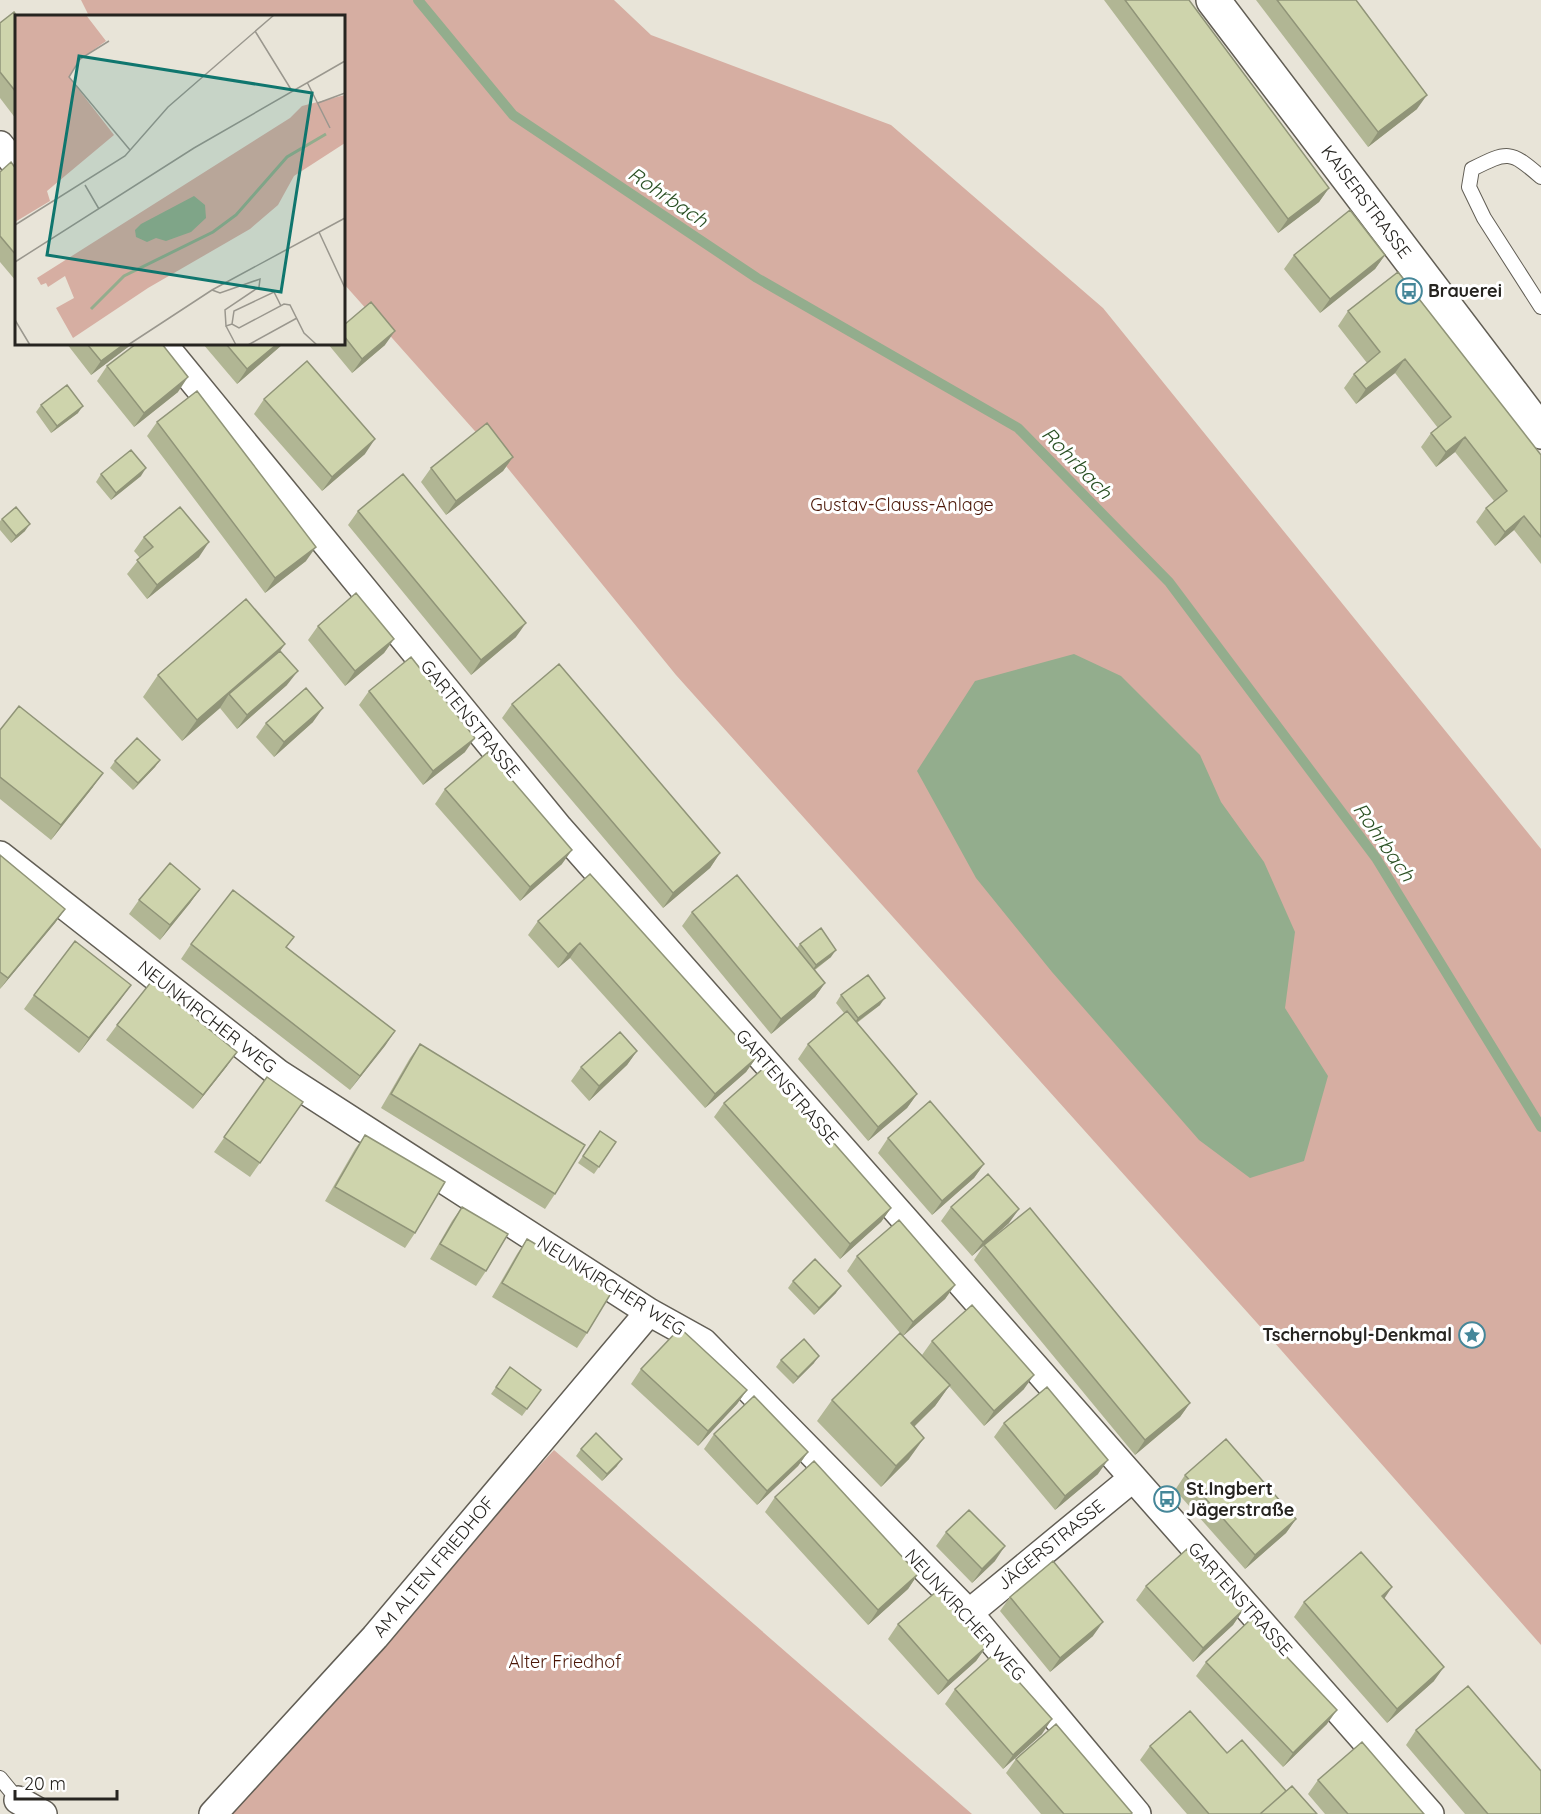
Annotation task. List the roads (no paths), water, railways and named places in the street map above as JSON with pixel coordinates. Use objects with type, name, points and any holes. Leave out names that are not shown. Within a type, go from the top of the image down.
[{"type":"main road","name":"KAISERSTRASSE","points":[[1213,0],[1541,432]]},
{"type":"street","name":"GARTENSTRASSE","points":[[164,345],[559,828],[1430,1814]]},
{"type":"street","name":"NEUNKIRCHER WEG","points":[[0,855],[278,1073],[648,1312],[703,1342],[969,1613],[1137,1814]]},
{"type":"street","name":"AM ALTEN FRIEDHOF","points":[[213,1814],[375,1637],[648,1312]]},
{"type":"street","name":"JÄGERSTRASSE","points":[[969,1613],[1133,1478]]},
{"type":"street","points":[[18,1800],[43,1814]]},
{"type":"lane","points":[[1541,177],[1513,156],[1497,156],[1472,169],[1469,187],[1484,218],[1541,307]]},
{"type":"lane","points":[[0,1778],[18,1800]]},
{"type":"waterway","name":"Rohrbach","points":[[418,0],[513,115],[757,278],[1018,428],[1169,582],[1376,858],[1541,1127]]},
{"type":"place","name":"Brauerei","points":[[1409,291]]},
{"type":"place","name":"Tschernobyl-Denkmal","points":[[1472,1335]]},
{"type":"place","name":"St.Ingbert Jägerstraße","points":[[1167,1499]]},
{"type":"park label","name":"Gustav-Clauss-Anlage","points":[[902,505]]},
{"type":"park label","name":"Alter Friedhof","points":[[565,1662]]}]
